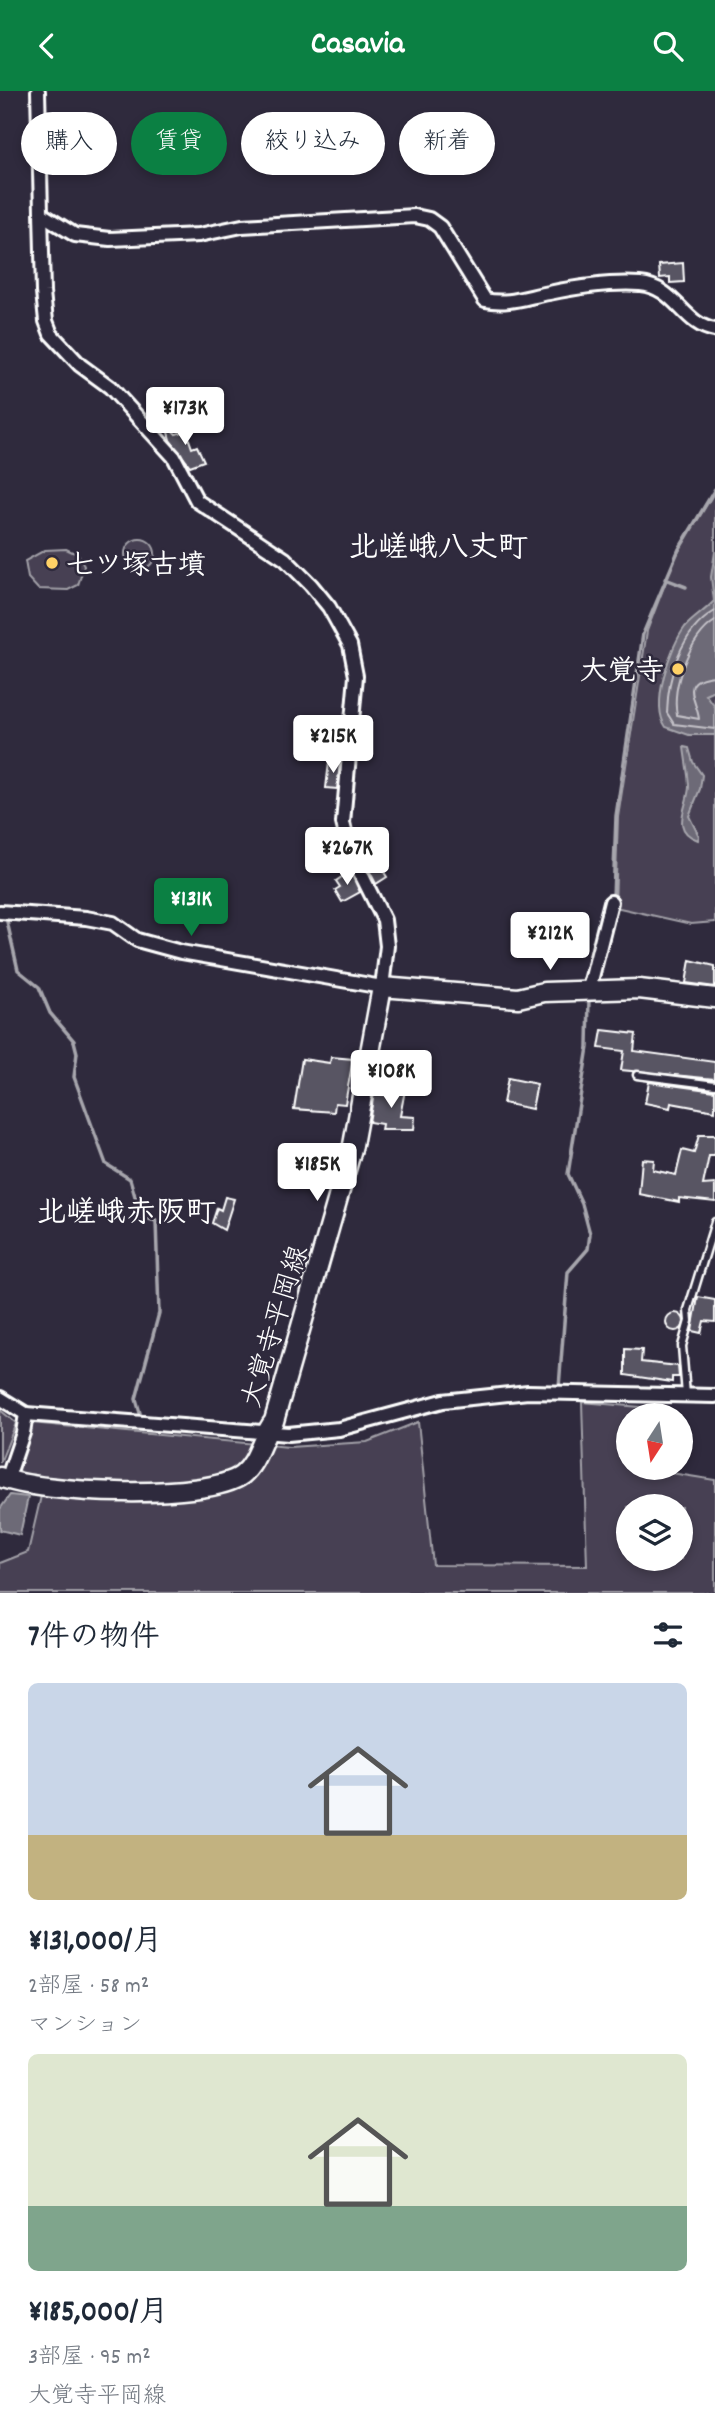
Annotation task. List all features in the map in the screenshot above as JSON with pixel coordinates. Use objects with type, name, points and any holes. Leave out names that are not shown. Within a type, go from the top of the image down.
[{"type":"main road","points":[[382,987],[518,998],[544,992],[589,989],[639,989],[715,998]]},
{"type":"main road","name":"大覚寺平岡線","points":[[3,1479],[39,1487],[119,1493],[217,1486],[241,1475],[255,1460],[265,1432],[274,1420],[353,1145],[382,987]]},
{"type":"street","points":[[0,912],[86,918],[113,923],[137,940],[181,952],[382,987],[387,932],[380,907],[350,852],[343,823],[356,676],[350,645],[329,607],[311,585],[285,559],[197,501],[174,457],[110,387],[80,365],[51,334],[46,321],[43,292],[38,91]]},
{"type":"street","points":[[43,215],[75,235],[110,239],[199,235],[242,226],[415,216],[429,219],[440,227],[485,300],[508,303],[550,292],[610,284],[642,284],[660,288],[679,304],[697,326],[715,330]]},
{"type":"street","points":[[589,989],[611,902]]},
{"type":"street","points":[[0,1398],[26,1414],[265,1432],[339,1429],[443,1401],[528,1392],[715,1396]]},
{"type":"street","points":[[3,1479],[23,1433],[26,1414]]},
{"type":"lane","points":[[637,1075],[715,1085]]},
{"type":"lane","points":[[686,1395],[682,1346],[689,1321],[688,1310],[715,1222]]},
{"type":"shaded area","name":"大覚寺","points":[[715,491],[715,922],[691,924],[615,907],[618,817],[647,631],[675,558]]},
{"type":"shaded area","points":[[140,539],[146,540],[154,548],[154,560],[146,568],[140,569],[134,568],[126,560],[125,554],[126,548],[134,540]]},
{"type":"shaded area","points":[[66,549],[79,555],[84,566],[78,585],[68,590],[38,589],[28,578],[25,561],[45,550]]},
{"type":"shaded area","points":[[582,1402],[616,1405],[616,1481],[693,1481],[693,1476],[715,1480],[715,1593],[0,1593],[0,1563],[28,1552],[41,1496],[17,1468],[31,1423],[289,1447],[367,1442],[418,1422],[433,1565],[587,1566]]},
{"type":"shaded area","points":[[0,1410],[16,1423],[0,1463]]},
{"type":"water","points":[[715,552],[715,691],[706,695],[715,707],[715,735],[689,735],[666,727],[660,705],[661,691],[668,662],[679,636],[688,623],[714,601],[711,577]]},
{"type":"water","points":[[684,747],[689,748],[693,762],[702,775],[700,789],[689,816],[699,836],[698,840],[689,836],[682,824],[689,787]]},
{"type":"water","points":[[10,1495],[28,1497],[20,1535],[0,1530],[0,1509]]},
{"type":"building","points":[[683,263],[684,282],[670,283],[670,277],[660,278],[659,265]]},
{"type":"building","points":[[166,424],[176,434],[186,431],[192,448],[197,446],[204,461],[190,466],[170,440]]},
{"type":"building","points":[[329,762],[340,763],[337,789],[326,788]]},
{"type":"building","points":[[374,856],[387,877],[376,884],[365,862]]},
{"type":"building","points":[[350,871],[360,892],[342,902],[335,890],[340,887],[336,881]]},
{"type":"building","points":[[690,960],[715,966],[715,987],[686,983]]},
{"type":"building","points":[[602,1030],[636,1034],[634,1051],[715,1062],[715,1079],[621,1070],[624,1051],[599,1048]]},
{"type":"building","points":[[331,1057],[353,1059],[345,1104],[335,1103],[334,1112],[294,1109],[302,1059],[330,1063]]},
{"type":"building","points":[[508,1078],[537,1084],[532,1109],[503,1103]]},
{"type":"building","points":[[649,1082],[715,1091],[715,1111],[671,1103],[670,1108],[645,1103]]},
{"type":"building","points":[[392,1084],[406,1085],[400,1116],[415,1117],[414,1130],[381,1130],[382,1124],[369,1122],[374,1093],[385,1095],[386,1087],[391,1088]]},
{"type":"building","points":[[699,1135],[715,1135],[715,1156],[709,1156],[703,1185],[715,1184],[715,1202],[679,1198],[679,1202],[639,1194],[642,1159],[654,1160],[653,1170],[676,1175],[682,1150],[694,1153]]},
{"type":"building","points":[[225,1197],[234,1199],[224,1230],[212,1223],[217,1208],[221,1210]]},
{"type":"building","points":[[698,1297],[715,1300],[715,1322],[704,1321],[701,1333],[692,1331]]},
{"type":"building","points":[[675,1313],[681,1316],[684,1322],[681,1328],[675,1331],[669,1328],[666,1322],[669,1316]]},
{"type":"building","points":[[625,1349],[642,1350],[641,1362],[678,1366],[679,1377],[672,1377],[672,1382],[625,1375]]},
{"type":"waterway","points":[[613,898],[616,816],[643,634],[679,549],[715,489]]},
{"type":"waterway","points":[[665,579],[686,587]]},
{"type":"waterway","points":[[6,917],[18,970],[39,987],[50,1013],[74,1041],[77,1053],[74,1077],[106,1164],[130,1179],[141,1217],[156,1221],[159,1313],[136,1399],[140,1413]]},
{"type":"waterway","points":[[559,1387],[568,1272],[588,1249],[590,1234],[582,1204],[568,1174],[588,1047],[589,996]]},
{"type":"place","name":"七ツ塚古墳","points":[[52,563]]},
{"type":"place","name":"大覚寺","points":[[678,669]]},
{"type":"district","name":"北嵯峨八丈町","points":[[438,546]]},
{"type":"district","name":"北嵯峨赤阪町","points":[[126,1211]]}]
